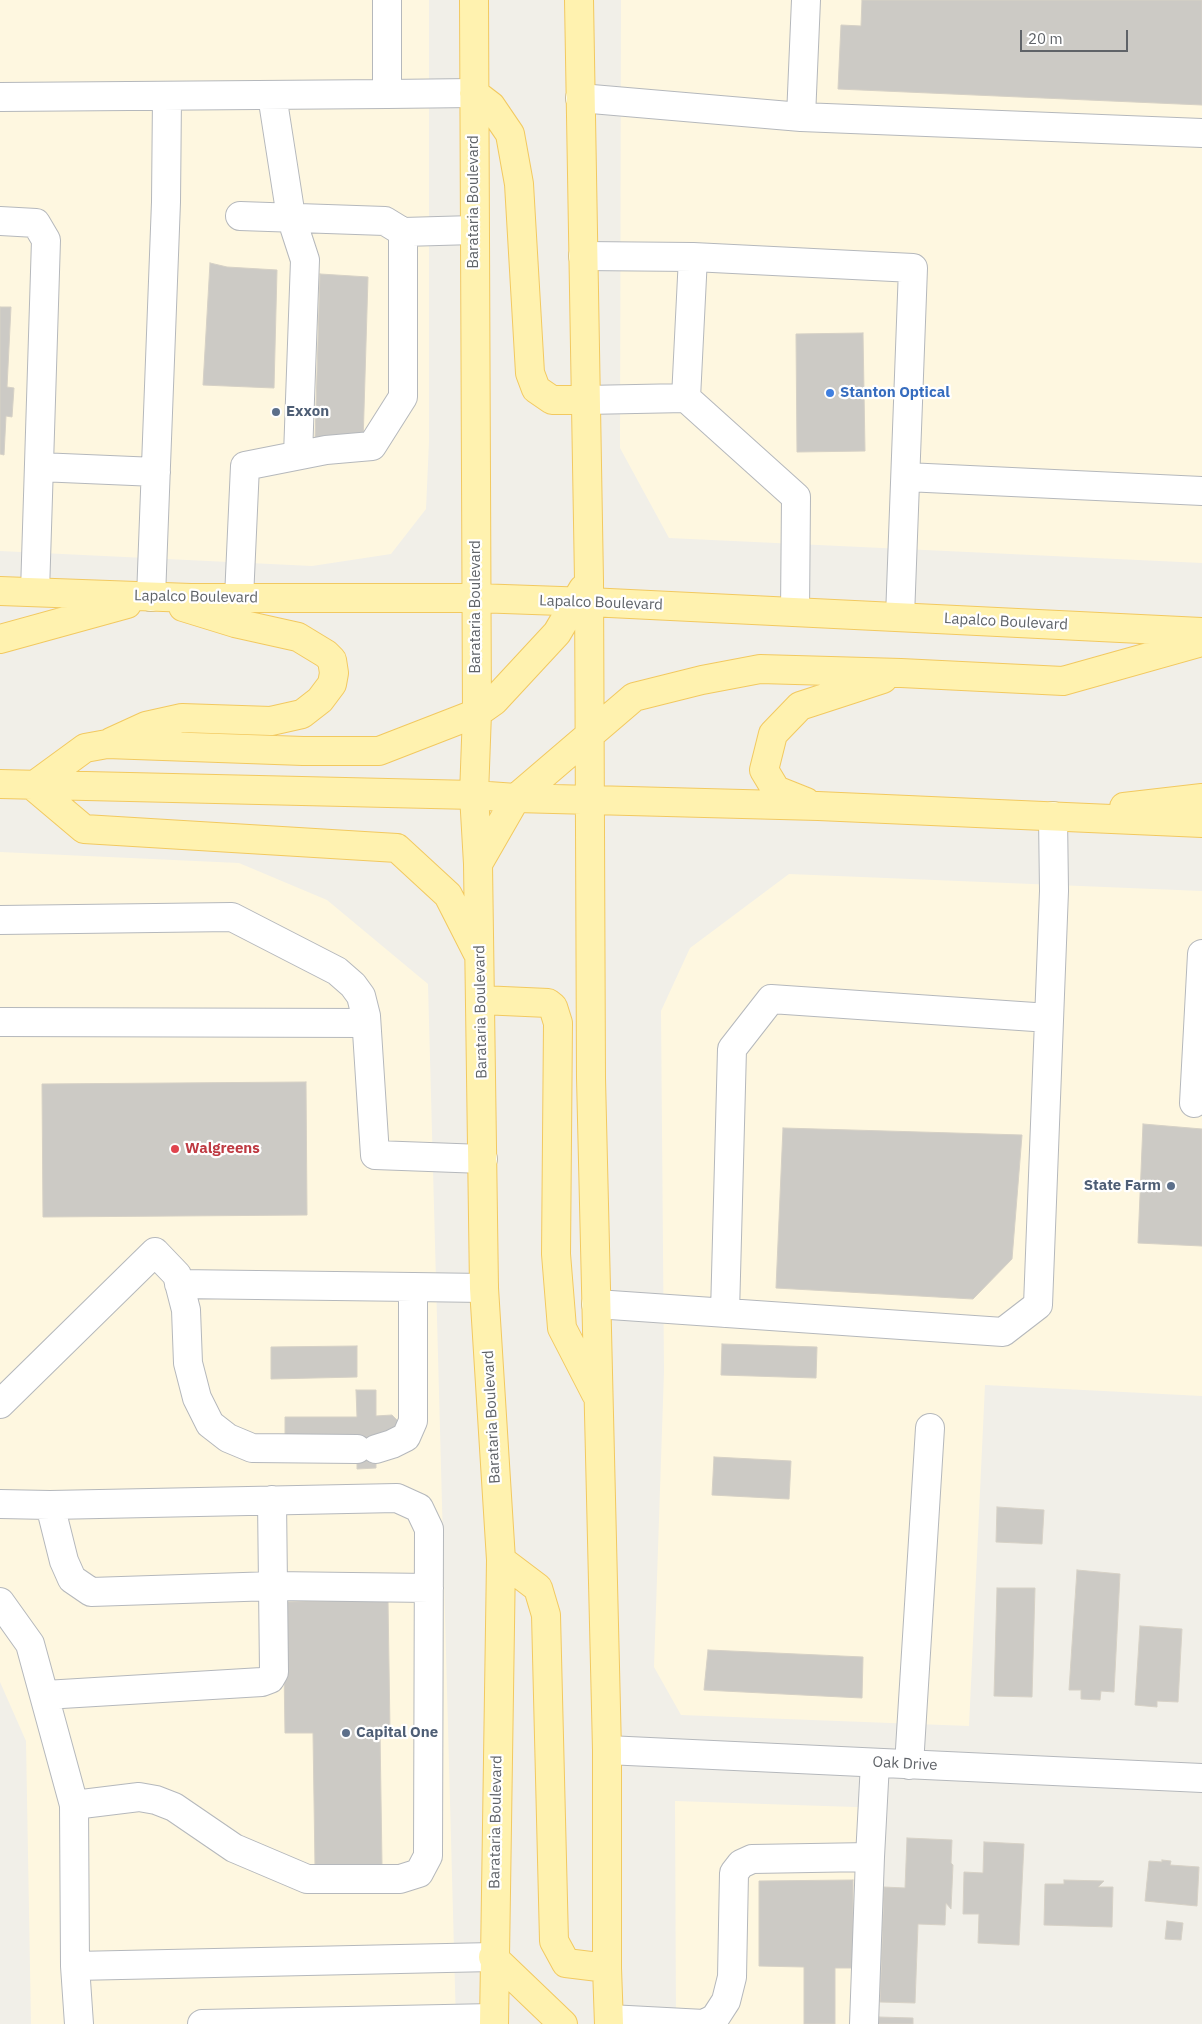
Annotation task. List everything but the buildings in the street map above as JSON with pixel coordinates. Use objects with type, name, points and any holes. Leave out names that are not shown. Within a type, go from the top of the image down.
[{"type":"main road","name":"Barataria Boulevard","points":[[474,0],[477,712],[474,795],[478,864],[481,1000],[484,1288],[501,1560],[493,2021]]},
{"type":"main road","points":[[579,0],[585,400],[584,594],[590,735],[590,1054],[608,1750],[607,1968],[609,2022]]},
{"type":"main road","points":[[474,93],[491,106],[510,134],[519,184],[530,374],[536,389],[552,400],[585,400]]},
{"type":"main road","name":"Lapalco Boulevard","points":[[0,591],[151,597],[239,598],[476,598],[584,594],[796,612],[1202,632]]},
{"type":"main road","points":[[33,786],[85,748],[107,744],[304,751],[379,750],[477,712],[494,700],[557,633],[584,594]]},
{"type":"main road","points":[[0,639],[151,597],[235,623],[298,637],[326,654],[332,660],[334,673],[332,684],[320,700],[302,714],[271,721],[182,718],[146,726],[107,744]]},
{"type":"main road","points":[[478,864],[516,798],[634,697],[702,680],[760,669],[901,673],[1063,681],[1202,642]]},
{"type":"main road","points":[[818,806],[776,790],[764,770],[773,734],[800,706],[901,673]]},
{"type":"main road","points":[[0,784],[474,795],[516,798],[818,806],[1202,823]]},
{"type":"main road","points":[[33,786],[84,829],[397,848],[448,895],[480,958]]},
{"type":"main road","points":[[1053,816],[1202,798]]},
{"type":"main road","points":[[481,1000],[548,1004],[552,1007],[558,1023],[556,1254],[562,1328],[599,1400]]},
{"type":"main road","points":[[501,1560],[538,1588],[546,1615],[554,1941],[566,1963],[607,1968]]},
{"type":"main road","points":[[493,1958],[563,2024]]},
{"type":"street","points":[[387,0],[387,94]]},
{"type":"street","points":[[802,117],[806,0]]},
{"type":"street","points":[[0,97],[474,93]]},
{"type":"street","points":[[272,95],[291,217],[305,260],[298,455]]},
{"type":"street","points":[[151,597],[166,202],[167,96]]},
{"type":"street","points":[[580,98],[802,117],[1202,133]]},
{"type":"street","points":[[240,216],[385,221],[403,232],[474,230]]},
{"type":"street","points":[[0,222],[36,224],[46,240],[35,592]]},
{"type":"street","points":[[239,598],[245,466],[326,450],[372,446],[403,398],[403,232]]},
{"type":"street","points":[[583,256],[692,257],[913,268],[900,617]]},
{"type":"street","points":[[686,398],[692,257]]},
{"type":"street","points":[[585,400],[686,398],[796,497],[796,612]]},
{"type":"street","points":[[39,466],[156,472]]},
{"type":"street","points":[[906,478],[1202,490]]},
{"type":"street","points":[[596,1304],[1003,1332],[1038,1305],[1054,891],[1053,816]]},
{"type":"street","points":[[0,920],[232,917],[337,971],[362,996],[365,1008],[375,1155],[482,1159]]},
{"type":"street","points":[[1194,1102],[1202,954]]},
{"type":"street","points":[[725,1313],[732,1049],[771,999],[1049,1018]]},
{"type":"street","points":[[0,1022],[366,1023]]},
{"type":"street","points":[[0,1404],[155,1252],[177,1275],[186,1310],[188,1363],[197,1398],[210,1424],[228,1438],[252,1448],[367,1449],[392,1444],[406,1437],[413,1421],[413,1287]]},
{"type":"street","points":[[179,1284],[484,1288]]},
{"type":"street","points":[[909,1764],[930,1428]]},
{"type":"street","points":[[0,1504],[50,1505],[397,1498],[420,1508],[430,1529],[428,1856],[419,1873],[400,1879],[307,1879],[234,1848],[174,1806],[156,1800],[139,1797],[74,1805]]},
{"type":"street","points":[[45,1695],[262,1682],[270,1679],[274,1672],[272,1500]]},
{"type":"street","points":[[50,1505],[64,1561],[72,1579],[91,1592],[274,1586],[429,1588]]},
{"type":"street","points":[[0,1602],[30,1644],[74,1805],[75,1966],[79,2024]]},
{"type":"street","name":"Oak Drive","points":[[608,1750],[1202,1778]]},
{"type":"street","points":[[864,2024],[875,1763]]},
{"type":"street","points":[[609,2022],[704,2024],[719,2021],[732,1976],[734,1873],[741,1864],[752,1859],[870,1857]]},
{"type":"street","points":[[75,1966],[493,1958]]},
{"type":"street","points":[[202,2024],[493,2021]]},
{"type":"shaded area","points":[[0,0],[429,0],[429,442],[426,509],[391,554],[312,566],[0,551]]},
{"type":"shaded area","points":[[621,0],[1202,0],[1202,563],[669,538],[620,448]]},
{"type":"shaded area","points":[[0,852],[239,863],[327,900],[428,984],[456,2024],[31,2024],[26,1741],[0,1682]]},
{"type":"shaded area","points":[[789,874],[1202,891],[1202,1396],[985,1385],[969,1726],[681,1715],[654,1667],[664,1371],[661,1011],[690,948]]},
{"type":"shaded area","points":[[675,1801],[885,1808],[873,2024],[676,2024]]},
{"type":"place","name":"Stanton Optical","points":[[830,393]]},
{"type":"place","name":"Exxon","points":[[276,412]]},
{"type":"place","name":"Walgreens","points":[[175,1149]]},
{"type":"place","name":"State Farm","points":[[1171,1186]]},
{"type":"place","name":"Capital One","points":[[346,1733]]}]
